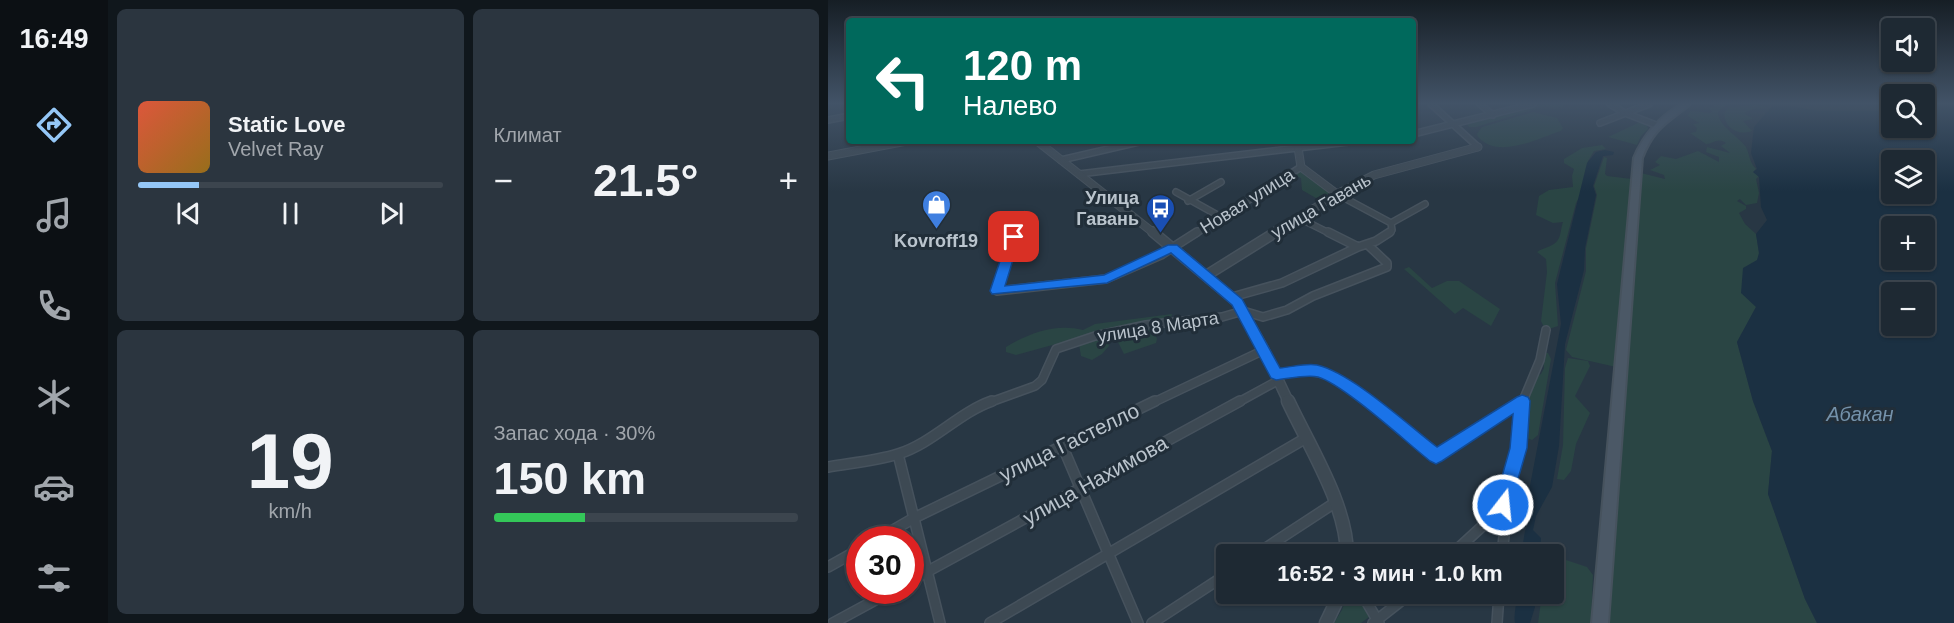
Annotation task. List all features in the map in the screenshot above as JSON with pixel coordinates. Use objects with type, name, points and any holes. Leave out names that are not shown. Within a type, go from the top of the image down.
[{"type":"main road","points":[[1600,623],[1636,172],[1642,144],[1650,133]]},
{"type":"street","points":[[1463,133],[1478,147]]},
{"type":"street","points":[[828,156],[891,144]]},
{"type":"street","points":[[1041,144],[1207,275],[1232,297],[1243,311],[1336,501],[1345,544]]},
{"type":"street","points":[[1061,160],[1123,144]]},
{"type":"street","points":[[1079,174],[1298,144],[1301,167],[1337,194],[1391,223]]},
{"type":"street","name":"улица Гавань","points":[[1207,275],[1337,194],[1374,175],[1478,147]]},
{"type":"street","name":"Новая улица","points":[[1025,215],[1014,237],[997,291],[1107,279],[1172,248],[1301,167]]},
{"type":"street","points":[[1188,201],[1221,182]]},
{"type":"street","points":[[1176,192],[1188,201],[1221,217]]},
{"type":"street","name":"улица 8 Марта","points":[[1232,297],[1282,283],[1358,247],[1368,245],[1388,235],[1392,230],[1391,223],[1425,204]]},
{"type":"street","points":[[1299,218],[1358,247]]},
{"type":"street","name":"улица 8 Марта","points":[[828,467],[898,454],[923,442],[973,408],[1035,386],[1042,380],[1056,349],[1124,329],[1222,317],[1243,311],[1263,316],[1287,310],[1313,296],[1387,267],[1387,263],[1368,245]]},
{"type":"street","points":[[1504,544],[1505,527],[1499,513],[1518,448],[1522,401],[1540,360],[1546,330]]},
{"type":"street","name":"улица Гастелло","points":[[900,526],[1062,445],[1264,350]]},
{"type":"street","points":[[1277,377],[1315,370],[1328,375],[1354,392],[1436,456],[1522,401]]},
{"type":"street","name":"улица Нахимова","points":[[924,574],[1277,377]]},
{"type":"street","points":[[990,623],[1306,438]]},
{"type":"street","points":[[1062,445],[1138,623]]},
{"type":"street","points":[[898,454],[940,623]]},
{"type":"street","points":[[1272,544],[1336,501]]},
{"type":"street","points":[[1463,544],[1490,518],[1499,513]]},
{"type":"street","points":[[828,567],[846,557]]},
{"type":"street","points":[[1152,623],[1216,580]]},
{"type":"street","points":[[833,623],[868,604]]},
{"type":"street","points":[[1326,623],[1337,604]]},
{"type":"street","points":[[1367,604],[1377,622],[1398,604]]},
{"type":"street","points":[[1497,623],[1498,604]]},
{"type":"green space","points":[[1555,133],[1507,147],[1487,144],[1477,134]]},
{"type":"green space","points":[[1616,133],[1644,133],[1637,145],[1608,137]]},
{"type":"green space","points":[[1690,133],[1733,133],[1746,147],[1756,169],[1753,172],[1759,176],[1756,179],[1759,193],[1757,203],[1746,205],[1740,199],[1737,201],[1746,206],[1746,209],[1739,213],[1745,224],[1756,234],[1759,253],[1756,307],[1737,342],[1753,401],[1772,451],[1768,494],[1805,599],[1817,623],[1608,623],[1641,173],[1665,179],[1664,175],[1650,170],[1660,165],[1655,162],[1661,156],[1676,159],[1698,151],[1719,162],[1719,157],[1706,152],[1707,147],[1730,153],[1721,146],[1726,143],[1723,141],[1706,144]]},
{"type":"green space","points":[[1602,145],[1606,149],[1594,151],[1588,161],[1583,191],[1576,203],[1555,283],[1558,326],[1549,329],[1544,327],[1541,321],[1547,272],[1546,259],[1537,252],[1557,241],[1563,222],[1553,223],[1536,215],[1539,196],[1549,190],[1573,187],[1574,169],[1564,163],[1564,159],[1582,148]]},
{"type":"green space","points":[[1604,157],[1607,158],[1605,174],[1607,176],[1632,179],[1616,367],[1572,357],[1566,350],[1586,271],[1586,248],[1597,195],[1594,186]]},
{"type":"green space","points":[[1302,170],[1329,191],[1327,197],[1321,201],[1302,190],[1301,178],[1292,175]]},
{"type":"green space","points":[[1409,267],[1432,288],[1447,281],[1459,281],[1500,309],[1491,326],[1463,308],[1455,314],[1404,269]]},
{"type":"green space","points":[[1172,314],[1170,321],[1152,324],[1157,339],[1156,343],[1124,354],[1115,336],[1107,336],[1109,346],[1092,360],[1081,356],[1078,338],[1016,355],[1006,352],[1006,347],[1024,337],[1043,331],[1063,328],[1083,330],[1095,324]]},
{"type":"green space","points":[[1548,353],[1551,359],[1538,435],[1532,440],[1527,438],[1524,420],[1529,396],[1537,376],[1544,368],[1542,355]]},
{"type":"green space","points":[[1568,358],[1588,361],[1590,366],[1575,396],[1590,413],[1576,444],[1571,471],[1564,480],[1557,479],[1563,445],[1565,368]]},
{"type":"green space","points":[[1564,559],[1587,567],[1593,575],[1591,623],[1538,623],[1541,604],[1564,604]]},
{"type":"green space","points":[[1344,604],[1361,604],[1369,617],[1361,623],[1334,623]]},
{"type":"water","name":"Абакан","points":[[1753,133],[1881,133],[1881,138],[1935,138],[1935,133],[1954,133],[1954,623],[1817,623],[1805,599],[1768,494],[1772,451],[1753,401],[1737,342],[1756,307],[1741,293],[1743,268],[1757,260],[1759,253],[1756,234],[1767,220],[1761,207],[1759,177],[1753,172],[1757,169],[1751,153]]},
{"type":"water","points":[[1605,150],[1614,152],[1613,155],[1603,156],[1593,186],[1596,195],[1585,248],[1584,270],[1565,344],[1559,446],[1552,487],[1536,516],[1533,530],[1541,538],[1541,544],[1523,544],[1532,514],[1528,496],[1561,324],[1557,284],[1587,163],[1596,152]]},
{"type":"water","points":[[1516,604],[1534,604],[1530,623],[1515,623]]},
{"type":"place","name":"Kovroff19","points":[[936,230]]},
{"type":"place","name":"Улица Гавань","points":[[1160,234]]},
{"type":"route","points":[[1014,237],[997,291],[1107,279],[1145,263],[1172,248],[1237,302],[1276,374],[1315,370],[1328,375],[1406,431],[1436,456],[1522,401],[1518,448],[1503,505]]}]
